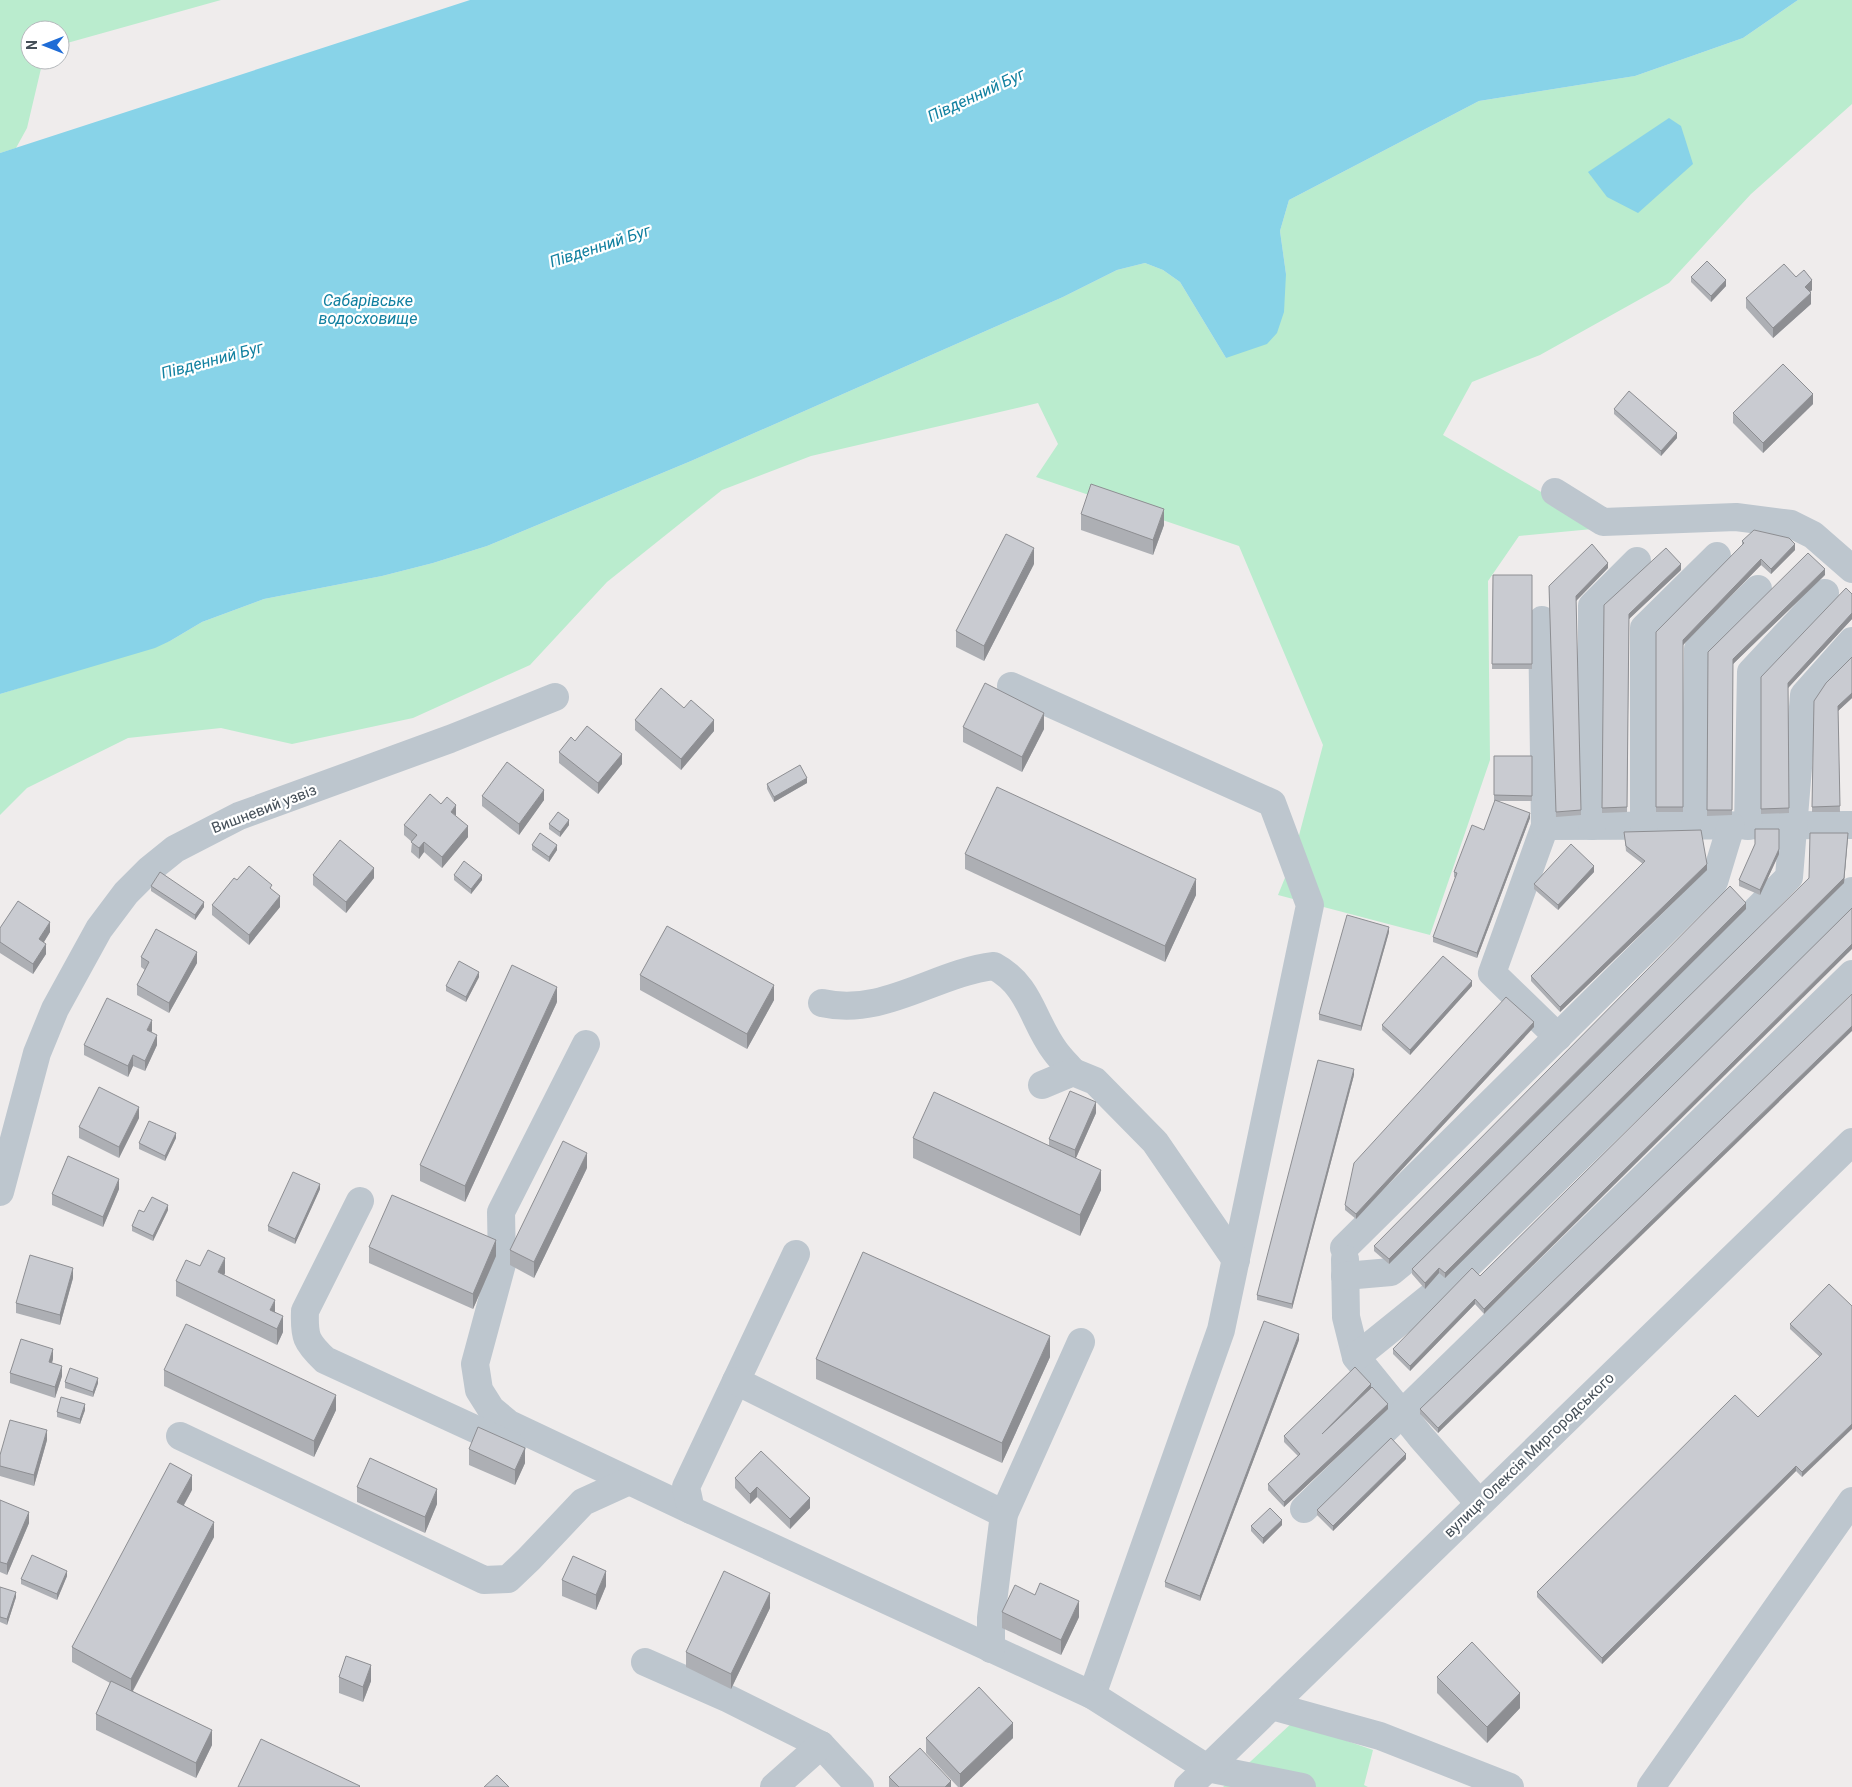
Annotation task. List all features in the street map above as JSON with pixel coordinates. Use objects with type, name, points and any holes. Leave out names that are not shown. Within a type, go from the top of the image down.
[{"type":"street","points":[[1555,492],[1603,522],[1736,517],[1791,524],[1813,535],[1852,569]]},
{"type":"street","points":[[1644,826],[1644,628],[1717,556]]},
{"type":"street","points":[[1592,826],[1592,606],[1637,561]]},
{"type":"street","points":[[1695,826],[1698,649],[1758,589]]},
{"type":"street","points":[[1480,1504],[1356,1357],[1346,1317],[1344,1239],[1558,1036],[1714,882],[1739,826],[1751,672],[1825,593]]},
{"type":"street","points":[[1542,620],[1545,826],[1492,973],[1558,1036]]},
{"type":"street","points":[[1345,1276],[1391,1272],[1431,1239],[1789,877],[1804,695],[1852,641]]},
{"type":"street","points":[[1012,686],[1272,803],[1310,905],[1221,1330],[1092,1695]]},
{"type":"street","name":"Вишневий узвіз","points":[[0,1192],[37,1053],[54,1009],[99,929],[126,893],[149,870],[175,849],[239,816],[450,739],[555,697]]},
{"type":"street","points":[[1545,826],[1852,825]]},
{"type":"street","points":[[1356,1357],[1460,1273],[1852,891]]},
{"type":"street","points":[[822,1003],[834,1006],[853,1006],[881,1002],[904,996],[958,975],[994,966],[1007,973],[1018,984],[1054,1050],[1073,1072],[1095,1082],[1155,1142],[1236,1260]]},
{"type":"street","points":[[1304,1509],[1402,1411],[1852,974]]},
{"type":"street","points":[[586,1044],[501,1212],[502,1264],[475,1364],[479,1390],[491,1409],[509,1424],[627,1482],[1092,1695],[1197,1778],[1302,1787]]},
{"type":"street","points":[[1042,1085],[1073,1072]]},
{"type":"street","name":"вулиця Олексія Миргородського","points":[[1197,1778],[1852,1142]]},
{"type":"street","points":[[360,1201],[306,1311],[305,1330],[308,1344],[325,1360],[569,1472],[627,1482]]},
{"type":"street","points":[[691,1510],[686,1486],[796,1254]]},
{"type":"street","points":[[991,1649],[991,1618],[1004,1514],[1081,1342]]},
{"type":"street","points":[[736,1381],[1004,1514]]},
{"type":"street","points":[[180,1436],[484,1580],[508,1579],[583,1502],[627,1482]]},
{"type":"street","points":[[1651,1787],[1852,1500]]},
{"type":"street","points":[[645,1662],[729,1699],[821,1745],[860,1787]]},
{"type":"street","points":[[1272,1706],[1380,1736],[1510,1787]]},
{"type":"street","points":[[774,1787],[821,1745]]},
{"type":"green space","points":[[0,0],[221,0],[70,42],[70,20],[20,20],[20,70],[41,70],[27,128],[16,148],[0,153]]},
{"type":"green space","points":[[1798,0],[1852,0],[1852,104],[1751,194],[1669,283],[1540,355],[1472,382],[1443,435],[1603,528],[1519,536],[1488,581],[1490,760],[1430,935],[1278,895],[1293,858],[1323,745],[1239,546],[1036,477],[1058,444],[1038,403],[811,456],[722,490],[607,582],[530,665],[413,718],[292,744],[221,728],[128,738],[27,788],[0,815],[0,694],[170,641],[202,622],[264,599],[382,576],[433,563],[487,546],[691,461],[1063,297],[1117,270],[1145,263],[1163,270],[1180,282],[1226,358],[1286,274],[1280,231],[1289,200],[1479,101],[1635,76],[1743,38]]},
{"type":"green space","points":[[1293,1722],[1373,1750],[1364,1785],[1368,1787],[1223,1787]]},
{"type":"water","name":"Сабарівське водосховище","points":[[470,0],[1798,0],[1743,38],[1635,76],[1479,101],[1289,200],[1280,231],[1286,274],[1284,312],[1277,333],[1267,344],[1226,358],[1180,282],[1163,270],[1145,263],[1117,270],[1063,297],[691,461],[487,546],[433,563],[382,576],[264,599],[202,622],[155,648],[0,694],[0,153]]},
{"type":"water","points":[[1669,118],[1681,126],[1693,164],[1638,213],[1607,197],[1588,172]]},
{"type":"building","points":[[1707,261],[1726,280],[1711,296],[1691,277]]},
{"type":"building","points":[[1784,264],[1796,277],[1804,270],[1812,280],[1805,287],[1811,293],[1773,328],[1746,298]]},
{"type":"building","points":[[1783,364],[1813,394],[1763,443],[1733,413]]},
{"type":"building","points":[[1629,391],[1677,433],[1661,451],[1614,409]]},
{"type":"building","points":[[1091,484],[1164,509],[1153,540],[1081,514]]},
{"type":"building","points":[[1754,530],[1789,538],[1795,544],[1771,569],[1761,559],[1683,640],[1683,807],[1656,807],[1656,632],[1744,543],[1742,541]]},
{"type":"building","points":[[1006,534],[1034,548],[984,646],[956,631]]},
{"type":"building","points":[[1592,544],[1608,563],[1576,596],[1581,810],[1556,812],[1549,586]]},
{"type":"building","points":[[1666,548],[1681,564],[1629,614],[1627,807],[1602,808],[1604,605]]},
{"type":"building","points":[[1808,553],[1825,569],[1733,659],[1732,810],[1707,810],[1708,652]]},
{"type":"building","points":[[1493,575],[1532,575],[1532,664],[1492,664]]},
{"type":"building","points":[[1846,588],[1852,594],[1852,613],[1788,683],[1789,808],[1761,809],[1761,677]]},
{"type":"building","points":[[1852,657],[1852,693],[1838,706],[1840,806],[1812,807],[1814,701],[1826,683]]},
{"type":"building","points":[[985,683],[1044,713],[1022,757],[963,727]]},
{"type":"building","points":[[661,688],[684,708],[691,700],[714,720],[681,759],[635,720]]},
{"type":"building","points":[[587,726],[622,754],[598,783],[559,752],[571,737],[575,741]]},
{"type":"building","points":[[1494,756],[1532,756],[1532,796],[1494,795]]},
{"type":"building","points":[[507,762],[544,790],[519,824],[482,796]]},
{"type":"building","points":[[800,765],[807,778],[774,797],[767,784]]},
{"type":"building","points":[[997,787],[1196,879],[1165,946],[965,854]]},
{"type":"building","points":[[430,794],[441,804],[447,797],[456,805],[451,812],[468,826],[442,857],[424,842],[419,848],[411,842],[417,835],[404,825]]},
{"type":"building","points":[[1495,800],[1530,813],[1477,953],[1433,937],[1457,873],[1454,872],[1472,825],[1484,830]]},
{"type":"building","points":[[558,812],[569,820],[560,832],[549,824]]},
{"type":"building","points":[[1755,829],[1779,829],[1779,849],[1760,890],[1739,880],[1755,844]]},
{"type":"building","points":[[1701,830],[1707,864],[1560,1007],[1531,976],[1645,861],[1626,846],[1624,832]]},
{"type":"building","points":[[540,833],[557,845],[549,857],[532,845]]},
{"type":"building","points":[[1810,833],[1848,833],[1844,878],[1445,1273],[1439,1268],[1425,1283],[1412,1269],[1809,878]]},
{"type":"building","points":[[340,840],[374,868],[346,902],[313,875]]},
{"type":"building","points":[[1571,844],[1594,866],[1558,905],[1534,884]]},
{"type":"building","points":[[464,861],[482,875],[471,889],[454,875]]},
{"type":"building","points":[[249,866],[272,885],[270,888],[280,896],[249,935],[212,905],[234,878],[237,880]]},
{"type":"building","points":[[160,872],[204,902],[195,915],[151,886]]},
{"type":"building","points":[[1730,886],[1746,903],[1389,1259],[1374,1246]]},
{"type":"building","points":[[18,901],[50,922],[39,939],[46,944],[33,964],[0,942],[0,928]]},
{"type":"building","points":[[1852,908],[1852,944],[1484,1309],[1475,1299],[1410,1366],[1393,1349],[1472,1268],[1480,1276]]},
{"type":"building","points":[[1347,915],[1389,927],[1361,1026],[1319,1014]]},
{"type":"building","points":[[667,926],[774,985],[747,1034],[640,975]]},
{"type":"building","points":[[156,929],[197,952],[169,1003],[137,985],[149,962],[141,957]]},
{"type":"building","points":[[1443,956],[1472,981],[1410,1050],[1382,1025]]},
{"type":"building","points":[[459,961],[479,972],[466,997],[446,986]]},
{"type":"building","points":[[512,965],[557,987],[465,1186],[420,1165]]},
{"type":"building","points":[[1852,994],[1852,1026],[1438,1428],[1420,1409]]},
{"type":"building","points":[[1506,997],[1534,1022],[1356,1214],[1345,1205],[1354,1163]]},
{"type":"building","points":[[107,998],[152,1020],[147,1030],[157,1035],[145,1061],[133,1055],[128,1066],[84,1045]]},
{"type":"building","points":[[1318,1060],[1354,1069],[1292,1304],[1257,1295]]},
{"type":"building","points":[[99,1087],[139,1107],[119,1147],[79,1127]]},
{"type":"building","points":[[1070,1091],[1096,1102],[1075,1150],[1049,1139]]},
{"type":"building","points":[[934,1092],[1101,1170],[1080,1215],[913,1138]]},
{"type":"building","points":[[149,1121],[176,1133],[165,1156],[139,1143]]},
{"type":"building","points":[[563,1141],[587,1153],[534,1262],[510,1250]]},
{"type":"building","points":[[68,1156],[119,1179],[103,1217],[52,1194]]},
{"type":"building","points":[[293,1172],[320,1184],[295,1239],[268,1226]]},
{"type":"building","points":[[392,1195],[496,1240],[473,1294],[369,1247]]},
{"type":"building","points":[[152,1197],[168,1205],[153,1236],[132,1226],[139,1210],[144,1212]]},
{"type":"building","points":[[208,1250],[225,1258],[218,1272],[275,1300],[270,1310],[283,1316],[277,1329],[176,1281],[186,1260],[200,1266]]},
{"type":"building","points":[[863,1252],[1050,1336],[1002,1443],[816,1359]]},
{"type":"building","points":[[30,1255],[73,1268],[60,1315],[16,1303]]},
{"type":"building","points":[[1829,1284],[1852,1306],[1852,1424],[1802,1472],[1796,1466],[1602,1658],[1537,1592],[1735,1395],[1758,1417],[1822,1354],[1790,1324]]},
{"type":"building","points":[[1264,1321],[1299,1334],[1200,1596],[1165,1582]]},
{"type":"building","points":[[186,1324],[336,1395],[314,1441],[164,1370]]},
{"type":"building","points":[[21,1339],[53,1349],[49,1362],[62,1366],[55,1387],[10,1373]]},
{"type":"building","points":[[1355,1367],[1371,1384],[1322,1434],[1372,1387],[1388,1404],[1284,1502],[1268,1484],[1300,1454],[1284,1436]]},
{"type":"building","points":[[70,1368],[98,1378],[93,1392],[65,1382]]},
{"type":"building","points":[[61,1397],[85,1404],[80,1419],[57,1412]]},
{"type":"building","points":[[10,1420],[47,1430],[34,1475],[0,1466],[0,1455]]},
{"type":"building","points":[[478,1427],[525,1448],[515,1470],[469,1449]]},
{"type":"building","points":[[1391,1438],[1406,1454],[1333,1526],[1317,1510]]},
{"type":"building","points":[[761,1451],[810,1498],[790,1519],[757,1487],[750,1494],[735,1478]]},
{"type":"building","points":[[370,1458],[437,1489],[425,1517],[357,1487]]},
{"type":"building","points":[[170,1463],[192,1475],[177,1502],[214,1522],[131,1679],[72,1647]]},
{"type":"building","points":[[0,1500],[29,1512],[7,1564],[0,1562]]},
{"type":"building","points":[[1270,1508],[1282,1520],[1263,1538],[1251,1526]]},
{"type":"building","points":[[32,1555],[67,1571],[57,1594],[21,1579]]},
{"type":"building","points":[[573,1556],[606,1571],[596,1595],[562,1580]]},
{"type":"building","points":[[724,1571],[770,1593],[731,1674],[686,1652]]},
{"type":"building","points":[[1040,1583],[1079,1601],[1061,1640],[1002,1612],[1015,1585],[1035,1595]]},
{"type":"building","points":[[0,1587],[16,1592],[7,1619],[0,1617]]},
{"type":"building","points":[[1472,1642],[1520,1693],[1487,1727],[1437,1677]]},
{"type":"building","points":[[346,1656],[371,1665],[363,1687],[339,1677]]},
{"type":"building","points":[[111,1681],[212,1730],[196,1763],[96,1714]]},
{"type":"building","points":[[979,1687],[1013,1723],[960,1774],[926,1738]]},
{"type":"building","points":[[261,1739],[360,1786],[238,1787]]},
{"type":"building","points":[[920,1748],[951,1781],[945,1787],[899,1787],[889,1777]]},
{"type":"building","points":[[497,1775],[509,1787],[484,1787]]},
{"type":"water label","name":"Південний Буг","points":[[976,95]]},
{"type":"water label","name":"Південний Буг","points":[[600,246]]},
{"type":"water label","name":"Південний Буг","points":[[212,360]]}]
